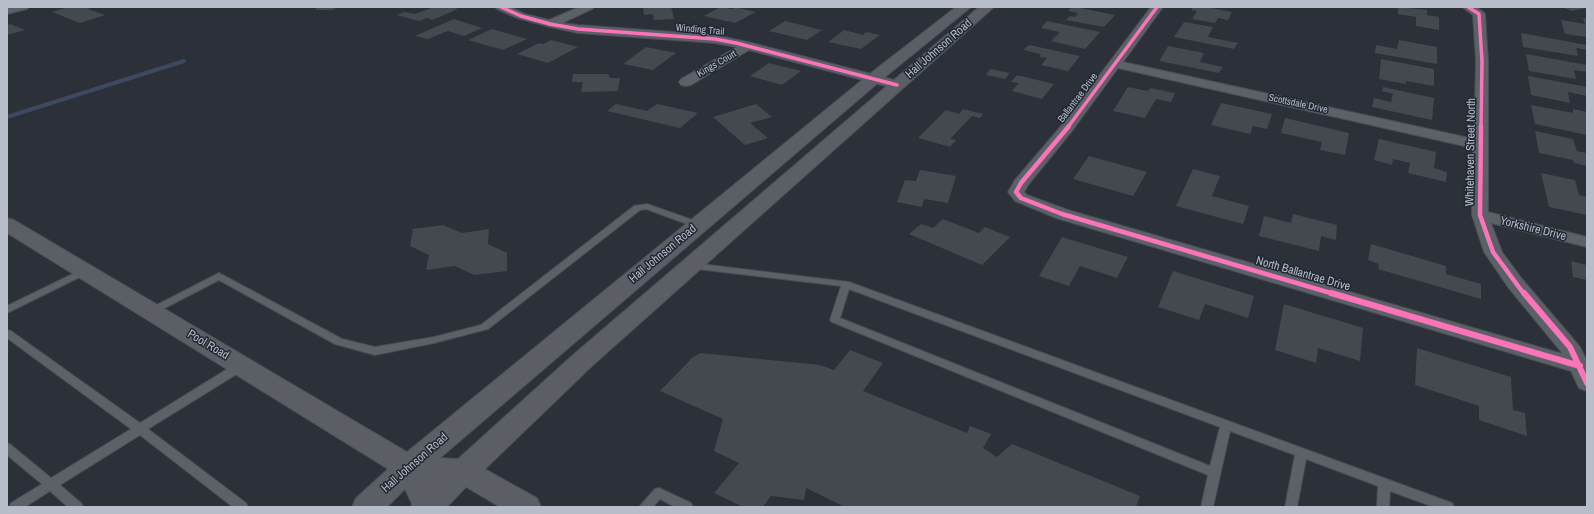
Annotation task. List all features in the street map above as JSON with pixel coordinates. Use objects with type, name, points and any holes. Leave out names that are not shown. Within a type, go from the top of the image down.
[{"type":"main road","name":"Hall Johnson Road","points":[[367,507],[409,466],[873,79],[964,7]]},
{"type":"main road","name":"Hall Johnson Road","points":[[429,506],[464,470],[583,360],[987,7]]},
{"type":"main road","name":"Pool Road","points":[[7,224],[409,466],[464,470],[526,507]]},
{"type":"main road","points":[[663,254],[691,265]]},
{"type":"main road","points":[[409,466],[429,506]]},
{"type":"street","points":[[7,11],[23,7]]},
{"type":"street","name":"Winding Trail","points":[[501,7],[521,16],[550,24],[604,32],[715,39],[748,46],[896,85]]},
{"type":"street","points":[[550,24],[588,7]]},
{"type":"street","name":"Ballantrae Drive","points":[[1021,198],[1016,192],[1020,183],[1067,128],[1157,7]]},
{"type":"street","name":"Whitehaven Street North","points":[[1471,8],[1479,14],[1482,62],[1480,215],[1493,252],[1515,283],[1570,347],[1584,375]]},
{"type":"street","name":"Kings Court","points":[[686,82],[748,46]]},
{"type":"street","name":"Scottsdale Drive","points":[[1115,64],[1481,145]]},
{"type":"street","name":"North Ballantrae Drive","points":[[1021,198],[1062,214],[1584,375]]},
{"type":"street","name":"Yorkshire Drive","points":[[1480,215],[1587,242]]},
{"type":"lane","points":[[152,311],[219,276],[339,342],[375,351],[434,340],[484,327],[637,208],[647,206],[698,225]]},
{"type":"lane","points":[[691,265],[846,284],[1448,507]]},
{"type":"lane","points":[[7,310],[85,271]]},
{"type":"lane","points":[[846,284],[835,320],[1215,472]]},
{"type":"lane","points":[[7,333],[140,429],[242,507]]},
{"type":"lane","points":[[15,507],[242,366]]},
{"type":"lane","points":[[1207,507],[1226,424]]},
{"type":"lane","points":[[7,448],[77,507]]},
{"type":"lane","points":[[1291,507],[1301,452]]},
{"type":"lane","points":[[1383,507],[1384,483]]},
{"type":"lane","points":[[645,507],[659,492],[687,507]]},
{"type":"building","points":[[68,7],[93,7],[88,9],[105,15],[80,23],[52,12]]},
{"type":"building","points":[[318,7],[337,7],[333,10],[315,10]]},
{"type":"building","points":[[434,7],[451,7],[458,9],[432,20],[427,18],[419,21],[396,15],[405,12],[415,14]]},
{"type":"building","points":[[643,7],[671,7],[674,19],[654,20],[653,14],[644,15]]},
{"type":"building","points":[[720,7],[732,9],[735,7],[756,12],[735,23],[704,16]]},
{"type":"building","points":[[1072,7],[1115,15],[1104,27],[1066,20],[1070,16],[1075,17],[1078,13],[1068,11]]},
{"type":"building","points":[[1193,7],[1206,7],[1232,12],[1228,20],[1218,18],[1215,23],[1192,19],[1197,11],[1191,10]]},
{"type":"building","points":[[1398,7],[1427,10],[1427,15],[1439,17],[1439,30],[1416,26],[1416,17],[1398,14]]},
{"type":"building","points":[[1561,7],[1587,7],[1587,8],[1572,11]]},
{"type":"building","points":[[1583,18],[1587,19],[1587,37],[1565,34],[1561,20],[1585,24]]},
{"type":"building","points":[[454,19],[482,28],[464,36],[448,31],[428,39],[415,36]]},
{"type":"building","points":[[785,21],[822,30],[807,40],[769,31]]},
{"type":"building","points":[[1047,21],[1100,32],[1085,49],[1051,41],[1060,32],[1041,28]]},
{"type":"building","points":[[1184,22],[1213,27],[1208,37],[1238,43],[1234,49],[1174,37]]},
{"type":"building","points":[[10,24],[25,30],[7,35],[7,25]]},
{"type":"building","points":[[492,29],[527,39],[503,50],[468,40]]},
{"type":"building","points":[[844,30],[863,35],[866,32],[880,35],[861,49],[828,42]]},
{"type":"building","points":[[1521,33],[1587,45],[1587,50],[1576,48],[1578,56],[1523,47]]},
{"type":"building","points":[[551,40],[578,47],[548,63],[517,54],[539,43],[543,44]]},
{"type":"building","points":[[1399,40],[1437,47],[1437,64],[1375,53],[1376,45],[1397,49]]},
{"type":"building","points":[[1029,45],[1080,56],[1068,71],[1041,65],[1047,58],[1039,57],[1041,54],[1023,50]]},
{"type":"building","points":[[1168,46],[1204,53],[1200,62],[1223,67],[1219,73],[1159,61]]},
{"type":"building","points":[[646,47],[676,53],[653,70],[623,64]]},
{"type":"building","points":[[1526,54],[1587,65],[1587,72],[1574,70],[1576,79],[1529,71]]},
{"type":"building","points":[[1381,59],[1434,69],[1434,86],[1406,81],[1406,84],[1379,79]]},
{"type":"building","points":[[769,63],[801,71],[782,85],[750,76]]},
{"type":"building","points":[[990,69],[1010,73],[1005,79],[986,75]]},
{"type":"building","points":[[573,74],[608,74],[610,78],[620,78],[618,91],[581,92],[583,82],[572,82]]},
{"type":"building","points":[[1017,75],[1054,84],[1042,99],[1012,91],[1019,83],[1011,82]]},
{"type":"building","points":[[1528,76],[1587,87],[1587,96],[1568,92],[1570,103],[1531,95]]},
{"type":"building","points":[[1128,87],[1148,91],[1150,88],[1175,93],[1171,102],[1156,99],[1145,118],[1113,111]]},
{"type":"building","points":[[1383,87],[1434,98],[1432,120],[1372,107],[1374,98],[1391,102],[1393,94],[1382,91]]},
{"type":"building","points":[[1221,103],[1272,114],[1267,129],[1253,126],[1250,134],[1211,125]]},
{"type":"building","points":[[616,104],[647,111],[657,104],[698,113],[680,128],[607,111]]},
{"type":"building","points":[[756,104],[772,117],[750,123],[768,138],[745,145],[713,117]]},
{"type":"building","points":[[1531,105],[1573,113],[1573,109],[1587,112],[1587,135],[1535,124]]},
{"type":"building","points":[[963,109],[983,114],[980,118],[972,116],[950,139],[956,140],[950,147],[918,138],[946,110],[959,114]]},
{"type":"building","points":[[1285,118],[1349,133],[1345,155],[1320,150],[1322,142],[1281,133]]},
{"type":"building","points":[[1535,131],[1573,139],[1577,151],[1587,153],[1587,166],[1574,163],[1573,160],[1539,153]]},
{"type":"building","points":[[1379,139],[1436,152],[1434,168],[1447,172],[1446,182],[1408,173],[1410,163],[1393,159],[1392,165],[1374,160]]},
{"type":"building","points":[[1089,156],[1147,172],[1133,196],[1073,179]]},
{"type":"building","points":[[1193,169],[1220,176],[1212,196],[1249,206],[1243,224],[1176,206]]},
{"type":"building","points":[[920,170],[956,176],[948,203],[924,199],[922,207],[897,202],[905,180],[916,181]]},
{"type":"building","points":[[1541,173],[1575,180],[1579,195],[1587,197],[1587,215],[1549,207]]},
{"type":"building","points":[[1293,214],[1337,225],[1336,240],[1321,236],[1319,251],[1259,236],[1264,216],[1291,223]]},
{"type":"building","points":[[943,219],[979,233],[985,227],[1010,237],[982,265],[909,234],[921,224],[933,228]]},
{"type":"building","points":[[443,225],[462,233],[489,229],[488,244],[507,253],[507,271],[474,275],[455,266],[426,270],[429,255],[410,246],[413,229]]},
{"type":"building","points":[[1062,237],[1128,257],[1117,278],[1080,266],[1069,286],[1039,276]]},
{"type":"building","points":[[1371,244],[1446,266],[1446,274],[1481,284],[1481,299],[1378,269],[1379,264],[1368,260]]},
{"type":"building","points":[[1571,261],[1587,265],[1587,280],[1573,277]]},
{"type":"building","points":[[1173,271],[1254,296],[1248,318],[1205,304],[1199,320],[1158,307]]},
{"type":"building","points":[[1284,304],[1363,328],[1360,361],[1318,348],[1316,363],[1275,350]]},
{"type":"building","points":[[1417,348],[1511,377],[1513,410],[1525,413],[1527,436],[1479,420],[1479,406],[1415,385]]},
{"type":"building","points":[[850,350],[883,363],[863,391],[967,433],[970,426],[991,434],[983,448],[997,457],[1012,444],[1140,496],[1136,507],[845,507],[806,488],[804,500],[771,496],[763,507],[743,507],[714,493],[739,463],[714,451],[723,419],[660,391],[692,358],[700,353],[820,365],[834,370]]},
{"type":"waterway","points":[[7,117],[184,61]]},
{"type":"cycle path","points":[[501,7],[521,16],[550,24],[578,29],[715,39],[736,43],[897,85]]},
{"type":"cycle path","points":[[1157,7],[1067,128],[1021,183],[1016,192],[1021,198],[1062,214],[1580,366]]},
{"type":"cycle path","points":[[1468,7],[1479,14],[1482,61],[1480,215],[1493,252],[1515,283],[1570,347],[1587,383]]}]
